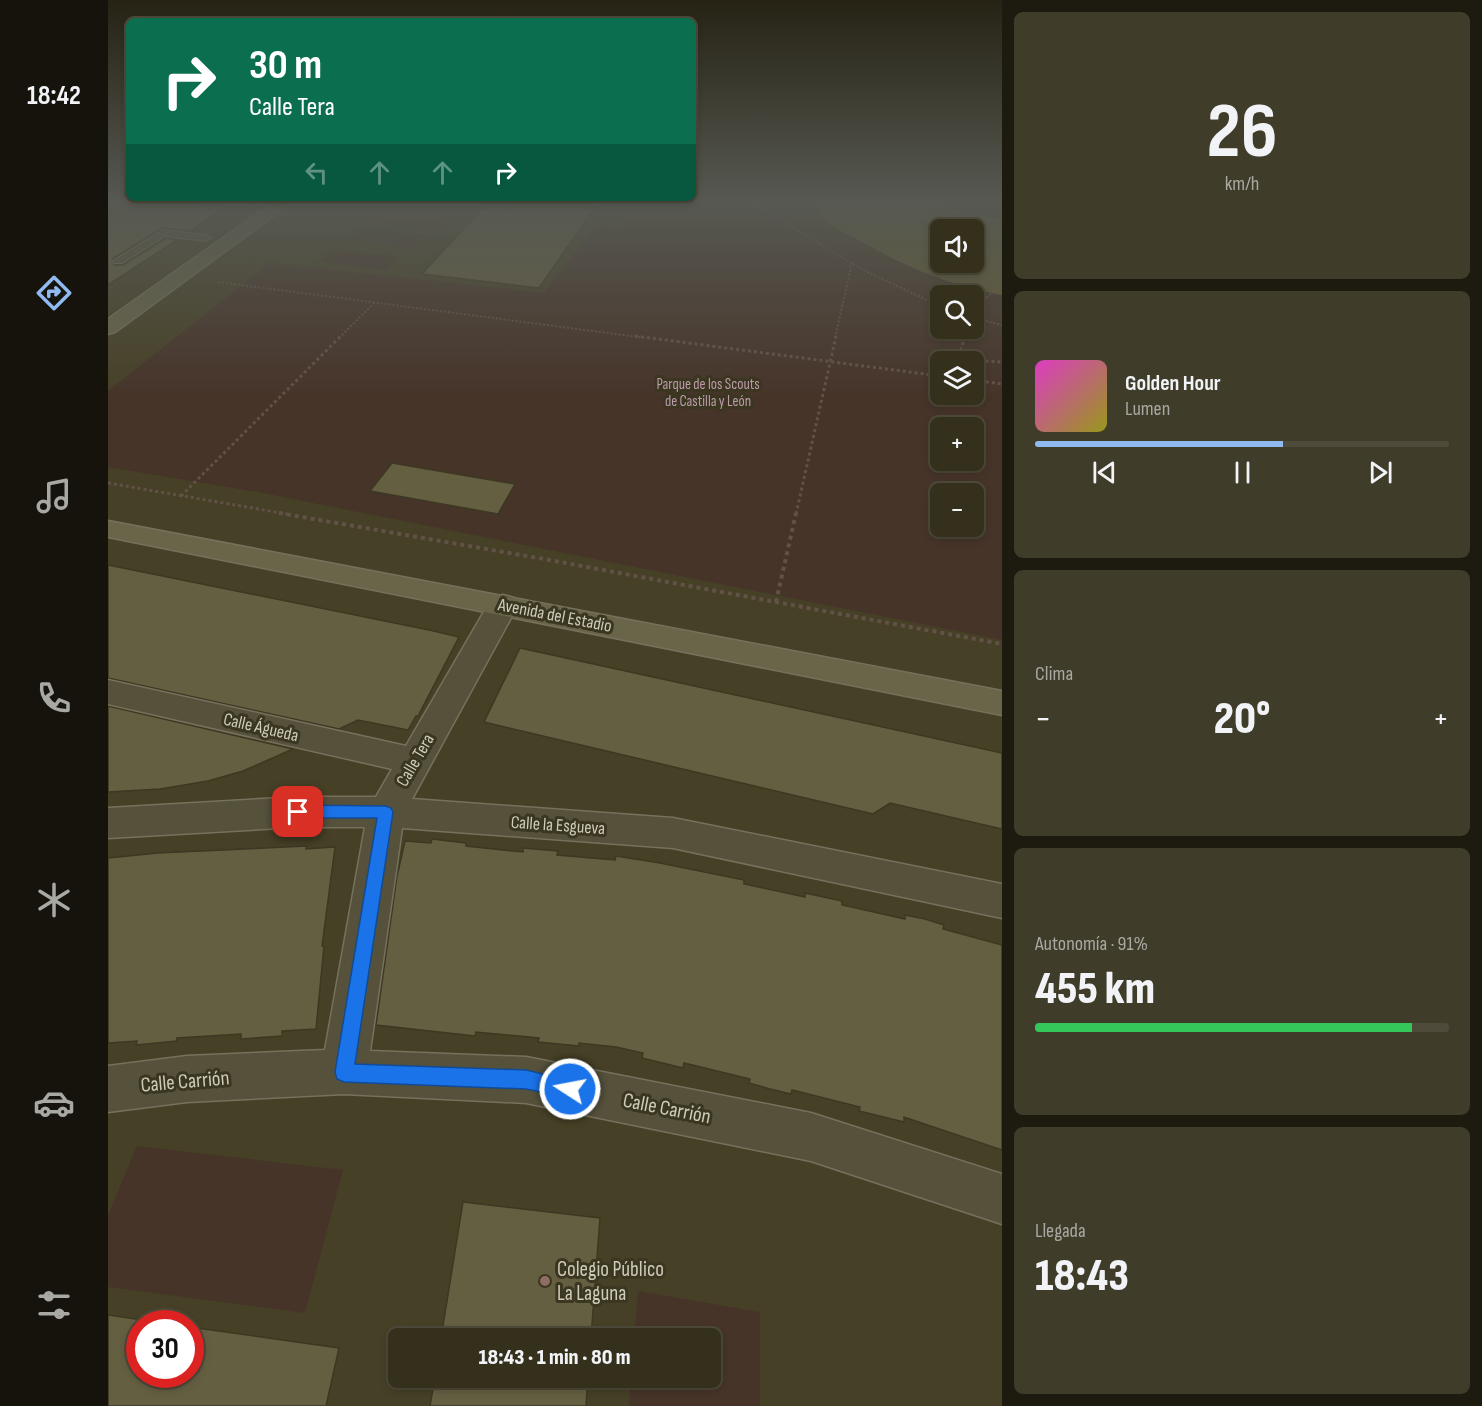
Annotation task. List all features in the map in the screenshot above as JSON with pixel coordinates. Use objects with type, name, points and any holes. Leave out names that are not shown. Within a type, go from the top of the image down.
[{"type":"street","points":[[117,300],[166,266]]},
{"type":"street","points":[[108,328],[194,266]]},
{"type":"street","name":"Avenida del Estadio","points":[[108,529],[1002,704]]},
{"type":"street","name":"Calle Tera","points":[[344,1072],[386,812],[503,605]]},
{"type":"street","name":"Calle Águeda","points":[[108,692],[414,761]]},
{"type":"street","name":"Calle la Esgueva","points":[[108,823],[298,812],[386,812],[673,833],[1002,901]]},
{"type":"street","name":"Calle Carrión","points":[[108,1089],[187,1079],[344,1072],[526,1080],[811,1137],[1002,1199]]},
{"type":"path","points":[[777,602],[851,266]]},
{"type":"path","points":[[857,266],[915,297],[930,302]]},
{"type":"path","points":[[177,278],[266,286],[930,375]]},
{"type":"path","points":[[984,300],[992,293]]},
{"type":"path","points":[[181,496],[376,301]]},
{"type":"path","points":[[984,320],[1002,325]]},
{"type":"path","points":[[984,362],[1002,362]]},
{"type":"path","points":[[984,381],[1002,384]]},
{"type":"path","points":[[108,483],[1002,644]]},
{"type":"green space","name":"Parque de los Scouts de Castilla y León","points":[[267,266],[294,266],[544,293],[565,266],[910,266],[962,285],[930,285],[930,339],[984,339],[984,291],[1002,295],[1002,640],[258,492],[108,467],[108,391]]},
{"type":"green space","points":[[349,266],[391,266],[387,270]]},
{"type":"green space","points":[[137,1146],[343,1170],[305,1313],[108,1287],[108,1215]]},
{"type":"green space","points":[[638,1291],[760,1312],[760,1406],[629,1406],[630,1388],[721,1388],[721,1328],[635,1328]]},
{"type":"shaded area","points":[[910,266],[930,266],[930,273],[984,273],[984,266],[1002,266],[1002,295],[984,291],[984,285],[962,285]]},
{"type":"building","points":[[108,266],[138,266],[108,285]]},
{"type":"building","points":[[430,266],[555,266],[539,288],[422,274]]},
{"type":"building","points":[[392,463],[515,484],[498,514],[370,491]]},
{"type":"building","points":[[108,565],[459,637],[418,716],[408,730],[358,720],[339,729],[108,678]]},
{"type":"building","points":[[520,648],[1002,753],[1002,829],[890,803],[873,814],[484,722]]},
{"type":"building","points":[[108,706],[293,749],[243,771],[208,781],[160,789],[108,792]]},
{"type":"building","points":[[432,839],[466,843],[466,846],[523,852],[523,848],[558,851],[557,855],[615,860],[616,856],[660,863],[744,880],[744,884],[805,897],[805,893],[842,901],[842,905],[905,919],[905,915],[925,919],[944,925],[943,929],[1002,945],[1002,1150],[904,1117],[904,1122],[859,1111],[860,1107],[792,1090],[791,1094],[770,1089],[749,1083],[750,1079],[684,1063],[683,1068],[642,1058],[643,1053],[616,1047],[579,1043],[579,1046],[538,1042],[539,1038],[476,1032],[475,1036],[376,1025],[397,876],[405,841],[431,843]]},
{"type":"building","points":[[307,846],[306,849],[335,847],[322,946],[324,946],[316,1029],[282,1031],[282,1036],[241,1039],[241,1034],[177,1038],[177,1041],[136,1045],[137,1041],[108,1043],[108,858],[158,853]]},
{"type":"building","points":[[463,1202],[600,1218],[592,1328],[443,1328]]},
{"type":"building","points":[[108,1315],[126,1318],[126,1388],[204,1388],[204,1329],[339,1348],[326,1406],[108,1406]]},
{"type":"building","points":[[433,1388],[587,1388],[586,1406],[430,1406]]},
{"type":"place","name":"Colegio Público La Laguna","points":[[545,1281]]},
{"type":"route","points":[[298,812],[386,812],[344,1072],[526,1080],[570,1089]]}]
